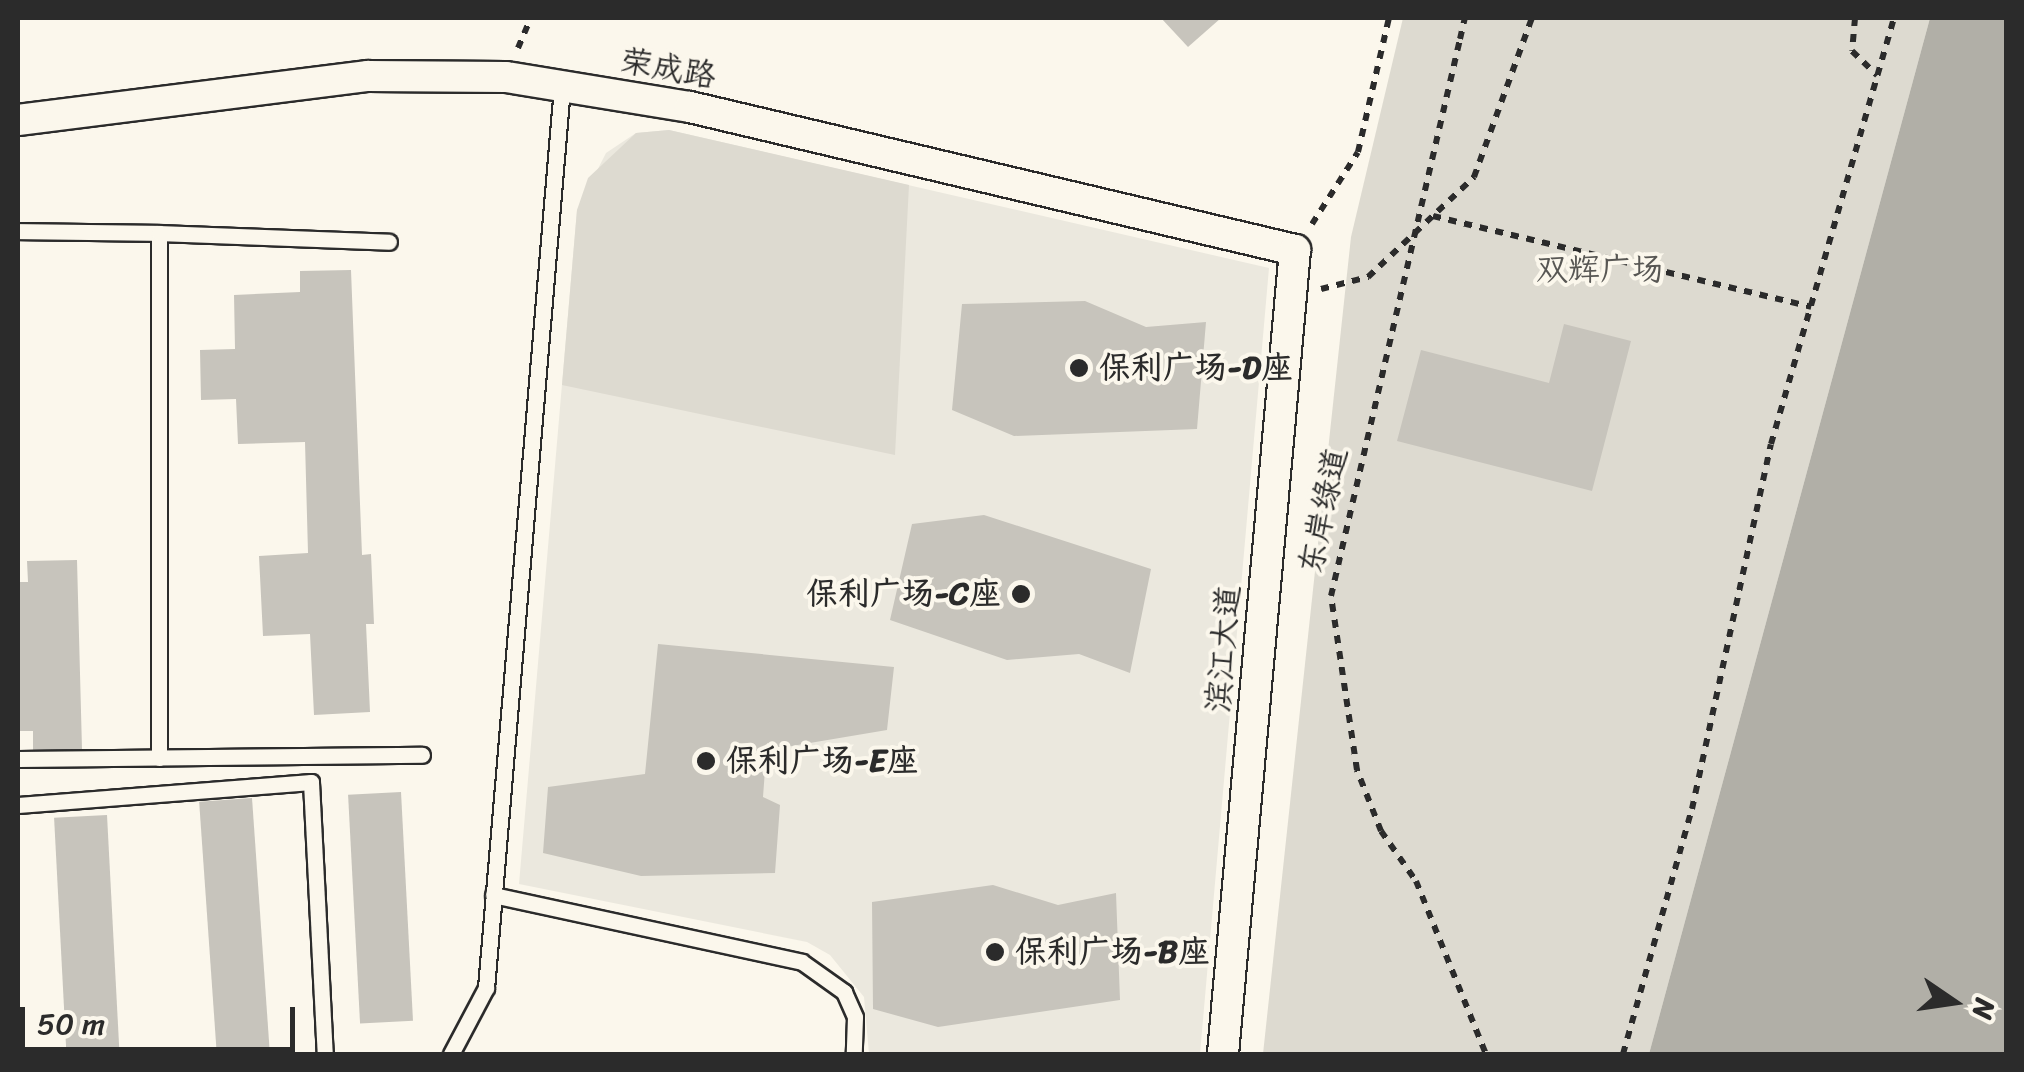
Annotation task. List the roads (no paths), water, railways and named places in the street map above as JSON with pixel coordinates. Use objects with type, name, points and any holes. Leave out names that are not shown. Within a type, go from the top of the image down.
[{"type":"street","name":"荣成路","points":[[18,120],[368,76],[562,86],[690,107],[1295,250]]},
{"type":"street","name":"滨江大道","points":[[1223,1054],[1295,250]]},
{"type":"lane","points":[[450,1054],[486,988],[562,86]]},
{"type":"lane","points":[[18,231],[389,242]]},
{"type":"lane","points":[[159,234],[159,758]]},
{"type":"lane","points":[[18,759],[422,754]]},
{"type":"lane","points":[[18,805],[310,782],[325,1054]]},
{"type":"lane","points":[[493,895],[802,962],[844,992],[854,1017],[854,1054]]},
{"type":"place","name":"保利广场-D座","points":[[1079,368]]},
{"type":"place","name":"保利广场-C座","points":[[1021,594]]},
{"type":"place","name":"保利广场-E座","points":[[706,761]]},
{"type":"place","name":"保利广场-B座","points":[[995,952]]},
{"type":"park label","name":"双辉广场","points":[[1600,270]]}]
